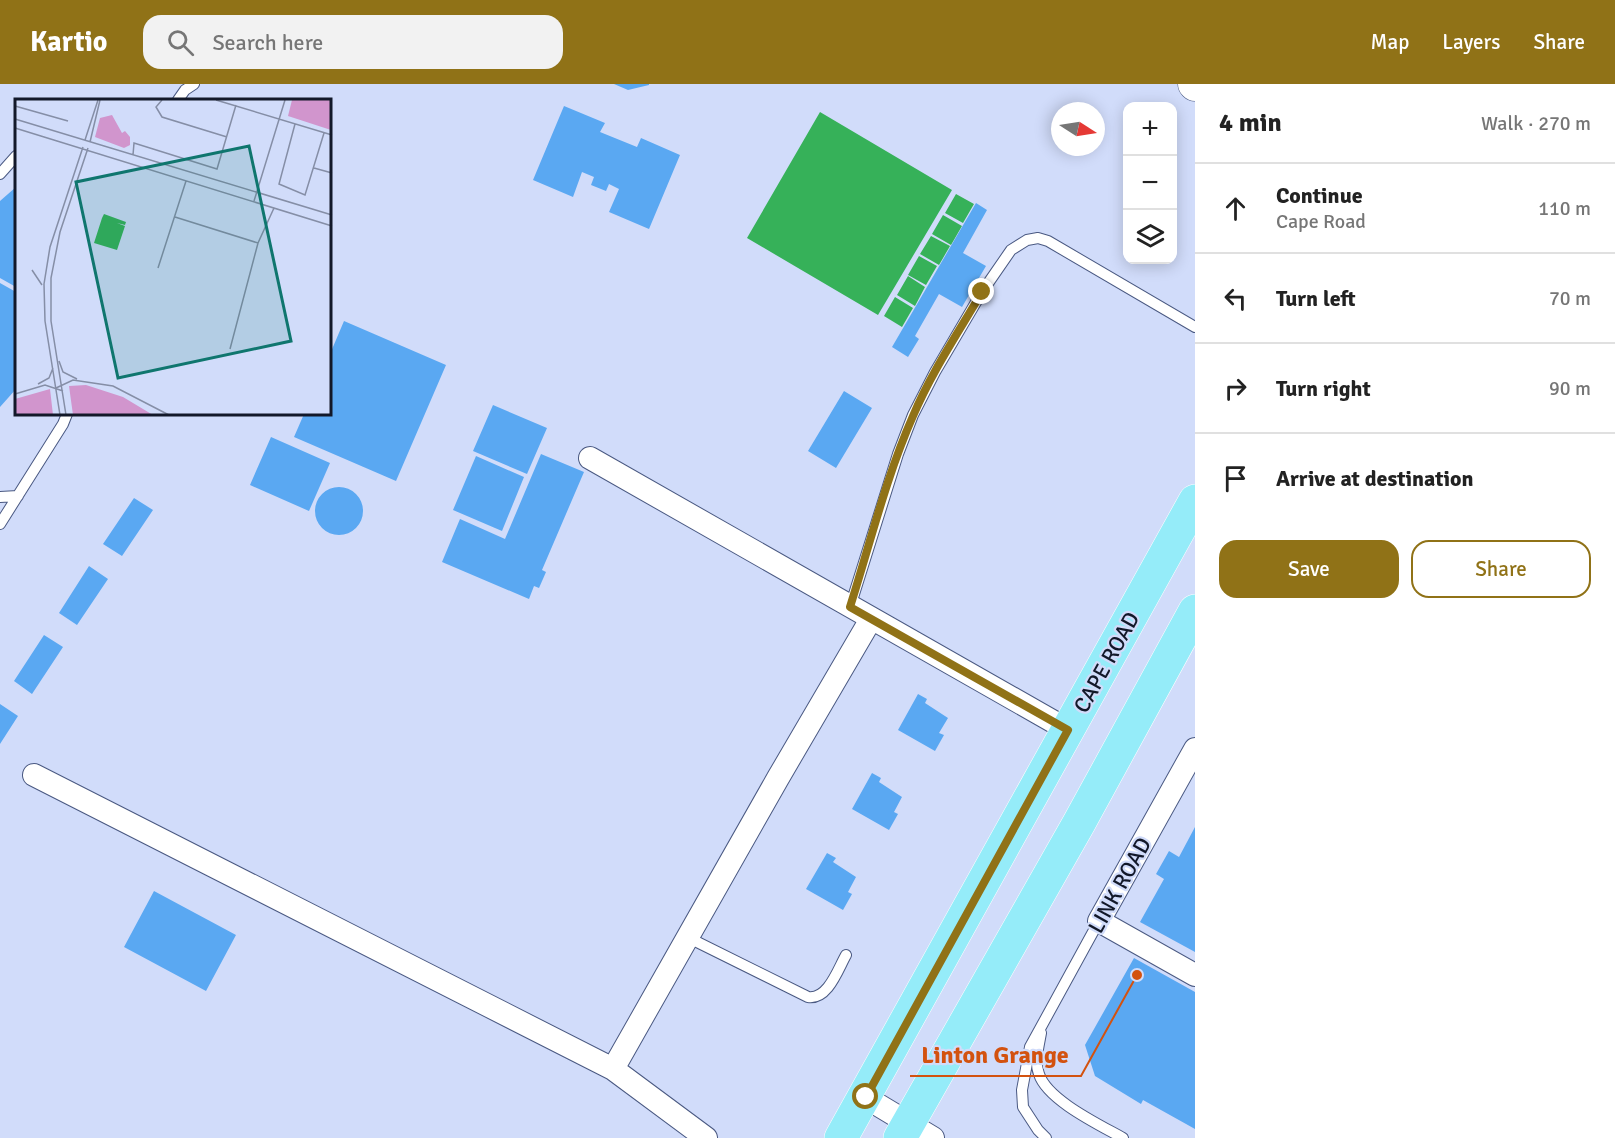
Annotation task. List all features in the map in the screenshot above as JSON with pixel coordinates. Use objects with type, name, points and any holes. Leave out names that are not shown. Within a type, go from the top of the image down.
[{"type":"main road","name":"CAPE ROAD","points":[[841,1138],[866,1097],[1195,501]]},
{"type":"main road","points":[[914,1133],[1195,611]]},
{"type":"street","points":[[590,458],[1068,730]]},
{"type":"street","points":[[613,1069],[871,619]]},
{"type":"street","name":"LINK ROAD","points":[[1099,921],[1195,749]]},
{"type":"street","points":[[34,775],[613,1069],[706,1138]]},
{"type":"street","points":[[1099,921],[1195,975]]},
{"type":"street","points":[[866,1097],[914,1133]]},
{"type":"lane","points":[[179,99],[185,90],[194,84]]},
{"type":"lane","points":[[0,174],[15,157]]},
{"type":"lane","points":[[850,607],[898,454],[913,416],[935,372],[982,292],[1011,250],[1027,240],[1038,238],[1048,241],[1195,327]]},
{"type":"lane","points":[[0,524],[66,416]]},
{"type":"lane","points":[[0,497],[18,496]]},
{"type":"lane","name":"LINK ROAD","points":[[1046,1138],[1023,1107],[1022,1090],[1030,1047],[1099,921]]},
{"type":"lane","points":[[687,938],[814,998],[819,997],[826,990],[846,955]]},
{"type":"lane","name":"LINK ROAD","points":[[1044,1021],[1038,1074],[1045,1087],[1063,1102],[1122,1138]]},
{"type":"shaded area","points":[[820,112],[952,190],[878,315],[747,238]]},
{"type":"shaded area","points":[[956,194],[974,204],[963,223],[945,213]]},
{"type":"shaded area","points":[[943,215],[962,226],[951,245],[932,234]]},
{"type":"shaded area","points":[[931,236],[950,246],[939,265],[920,254]]},
{"type":"shaded area","points":[[919,256],[937,266],[926,285],[908,275]]},
{"type":"shaded area","points":[[908,276],[925,287],[915,306],[897,295]]},
{"type":"shaded area","points":[[895,297],[913,308],[902,327],[884,316]]},
{"type":"building","points":[[614,84],[649,84],[649,85],[628,90]]},
{"type":"building","points":[[564,106],[605,123],[600,132],[637,147],[641,138],[680,155],[649,229],[609,212],[619,189],[609,184],[606,191],[591,185],[594,177],[582,172],[573,197],[533,180]]},
{"type":"building","points":[[15,188],[15,286],[0,278],[0,201]]},
{"type":"building","points":[[976,203],[987,210],[963,253],[986,266],[962,307],[939,294],[915,336],[919,339],[908,357],[892,347]]},
{"type":"building","points":[[0,283],[15,291],[15,390],[0,407]]},
{"type":"building","points":[[344,321],[446,365],[396,481],[294,437],[303,416],[332,416],[332,349]]},
{"type":"building","points":[[844,391],[872,408],[836,468],[808,451]]},
{"type":"building","points":[[493,405],[547,428],[527,474],[473,451]]},
{"type":"building","points":[[271,437],[330,463],[309,511],[250,485]]},
{"type":"building","points":[[541,454],[584,472],[542,570],[546,572],[539,588],[534,586],[529,599],[442,562],[460,519],[505,539]]},
{"type":"building","points":[[476,456],[524,477],[502,531],[453,510]]},
{"type":"building","points":[[334,487],[344,487],[359,497],[363,511],[362,520],[353,531],[344,535],[334,535],[319,525],[315,516],[315,506],[325,491]]},
{"type":"building","points":[[134,498],[153,510],[122,556],[103,544]]},
{"type":"building","points":[[89,566],[108,579],[77,625],[59,613]]},
{"type":"building","points":[[44,635],[63,647],[32,694],[14,681]]},
{"type":"building","points":[[918,694],[927,699],[925,703],[948,718],[939,733],[944,735],[935,751],[898,730]]},
{"type":"building","points":[[0,704],[18,716],[0,744]]},
{"type":"building","points":[[872,773],[881,778],[879,782],[902,797],[894,812],[898,814],[889,830],[852,809]]},
{"type":"building","points":[[1195,827],[1195,952],[1140,922],[1164,879],[1156,874],[1169,851],[1179,857]]},
{"type":"building","points":[[827,853],[836,858],[833,862],[856,877],[848,892],[852,894],[843,910],[806,889]]},
{"type":"building","points":[[154,891],[236,935],[206,991],[124,947]]},
{"type":"building","points":[[1134,958],[1195,992],[1195,1129],[1143,1100],[1141,1104],[1095,1076],[1085,1045]]},
{"type":"place","name":"Linton Grange","points":[[1137,975]]},
{"type":"route","points":[[866,1097],[1068,730],[850,607],[898,454],[913,416],[935,372],[982,292]]}]
